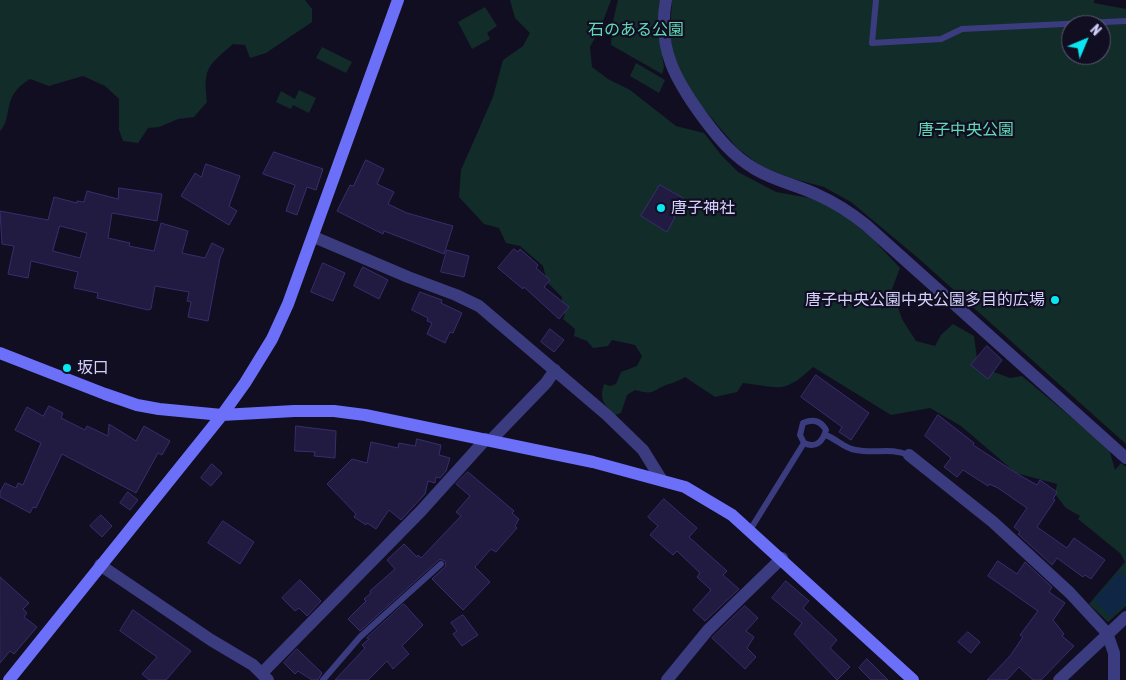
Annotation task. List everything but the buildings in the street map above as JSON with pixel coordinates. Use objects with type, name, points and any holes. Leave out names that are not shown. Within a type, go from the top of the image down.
[{"type":"street","points":[[9,680],[222,415],[245,383],[272,339],[314,237],[398,0]]},
{"type":"street","points":[[666,0],[665,44],[671,64],[680,86],[724,146],[755,169],[786,184],[817,194],[844,209],[866,225],[1125,454]]},
{"type":"street","points":[[314,237],[479,306],[607,415],[643,450],[661,479]]},
{"type":"street","points":[[0,353],[137,405],[222,415],[334,411],[366,415],[661,479],[685,487],[709,500],[750,530],[913,680]]},
{"type":"street","points":[[100,565],[211,640],[247,661],[265,676],[488,440],[546,383],[555,370]]},
{"type":"street","points":[[909,455],[993,522],[1070,593],[1107,633],[1114,653],[1114,680]]},
{"type":"street","points":[[667,680],[708,630],[782,558]]},
{"type":"street","points":[[1059,680],[1126,617]]},
{"type":"lane","points":[[876,0],[872,43],[941,40],[962,29],[1126,21]]},
{"type":"lane","points":[[814,420],[823,424],[826,430],[825,435],[818,443],[813,446],[804,443],[800,435],[803,423],[814,420]]},
{"type":"lane","points":[[825,435],[849,449],[871,451],[896,450],[909,455]]},
{"type":"lane","points":[[750,530],[804,443]]},
{"type":"lane","points":[[323,680],[360,637],[441,564]]},
{"type":"green space","points":[[0,0],[305,0],[312,9],[312,22],[266,53],[250,58],[245,45],[233,44],[209,68],[206,81],[207,102],[194,117],[178,119],[159,127],[148,128],[138,143],[123,141],[119,130],[119,99],[105,86],[83,76],[49,86],[30,79],[21,86],[11,99],[4,125],[0,131]]},
{"type":"green space","points":[[510,0],[611,0],[600,29],[590,47],[592,67],[608,79],[630,90],[676,126],[704,133],[722,156],[738,172],[776,192],[827,201],[871,237],[900,268],[892,289],[902,319],[916,341],[935,346],[941,335],[953,324],[974,336],[978,366],[1010,378],[1022,376],[1109,449],[1115,470],[1121,463],[1126,467],[1126,606],[1108,622],[1089,604],[1125,562],[1121,554],[1078,519],[1080,516],[1066,508],[1055,494],[1057,484],[1016,473],[961,426],[930,408],[891,415],[813,367],[795,382],[781,387],[743,383],[737,392],[715,397],[685,377],[652,392],[635,390],[627,395],[621,413],[615,415],[602,398],[604,384],[610,386],[616,384],[621,372],[637,366],[642,356],[635,345],[612,340],[608,346],[593,348],[587,341],[574,336],[575,329],[563,319],[565,314],[562,306],[562,297],[547,282],[543,266],[520,246],[506,243],[499,228],[484,224],[459,197],[461,170],[493,97],[503,60],[523,46],[530,33],[515,18]]},
{"type":"green space","name":"石のある公園","points":[[618,0],[661,0],[659,35],[664,67],[662,74],[611,45],[612,25]]},
{"type":"green space","name":"唐子中央公園","points":[[672,0],[1094,0],[1094,3],[1126,9],[1126,444],[918,258],[851,202],[824,187],[790,178],[761,166],[737,148],[696,100],[677,66],[670,36]]},
{"type":"green space","points":[[485,7],[497,26],[487,33],[490,39],[472,49],[458,22]]},
{"type":"green space","points":[[322,47],[352,62],[346,73],[316,58]]},
{"type":"green space","points":[[636,63],[665,80],[659,93],[630,76]]},
{"type":"green space","points":[[299,90],[316,98],[309,113],[293,105],[291,109],[276,102],[281,91],[295,99]]},
{"type":"water","points":[[1119,572],[1126,576],[1126,603],[1110,617],[1094,600]]},
{"type":"place","name":"唐子神社","points":[[661,208]]},
{"type":"place","name":"唐子中央公園中央公園多目的広場","points":[[1055,300]]},
{"type":"place","name":"坂口","points":[[67,368]]}]
